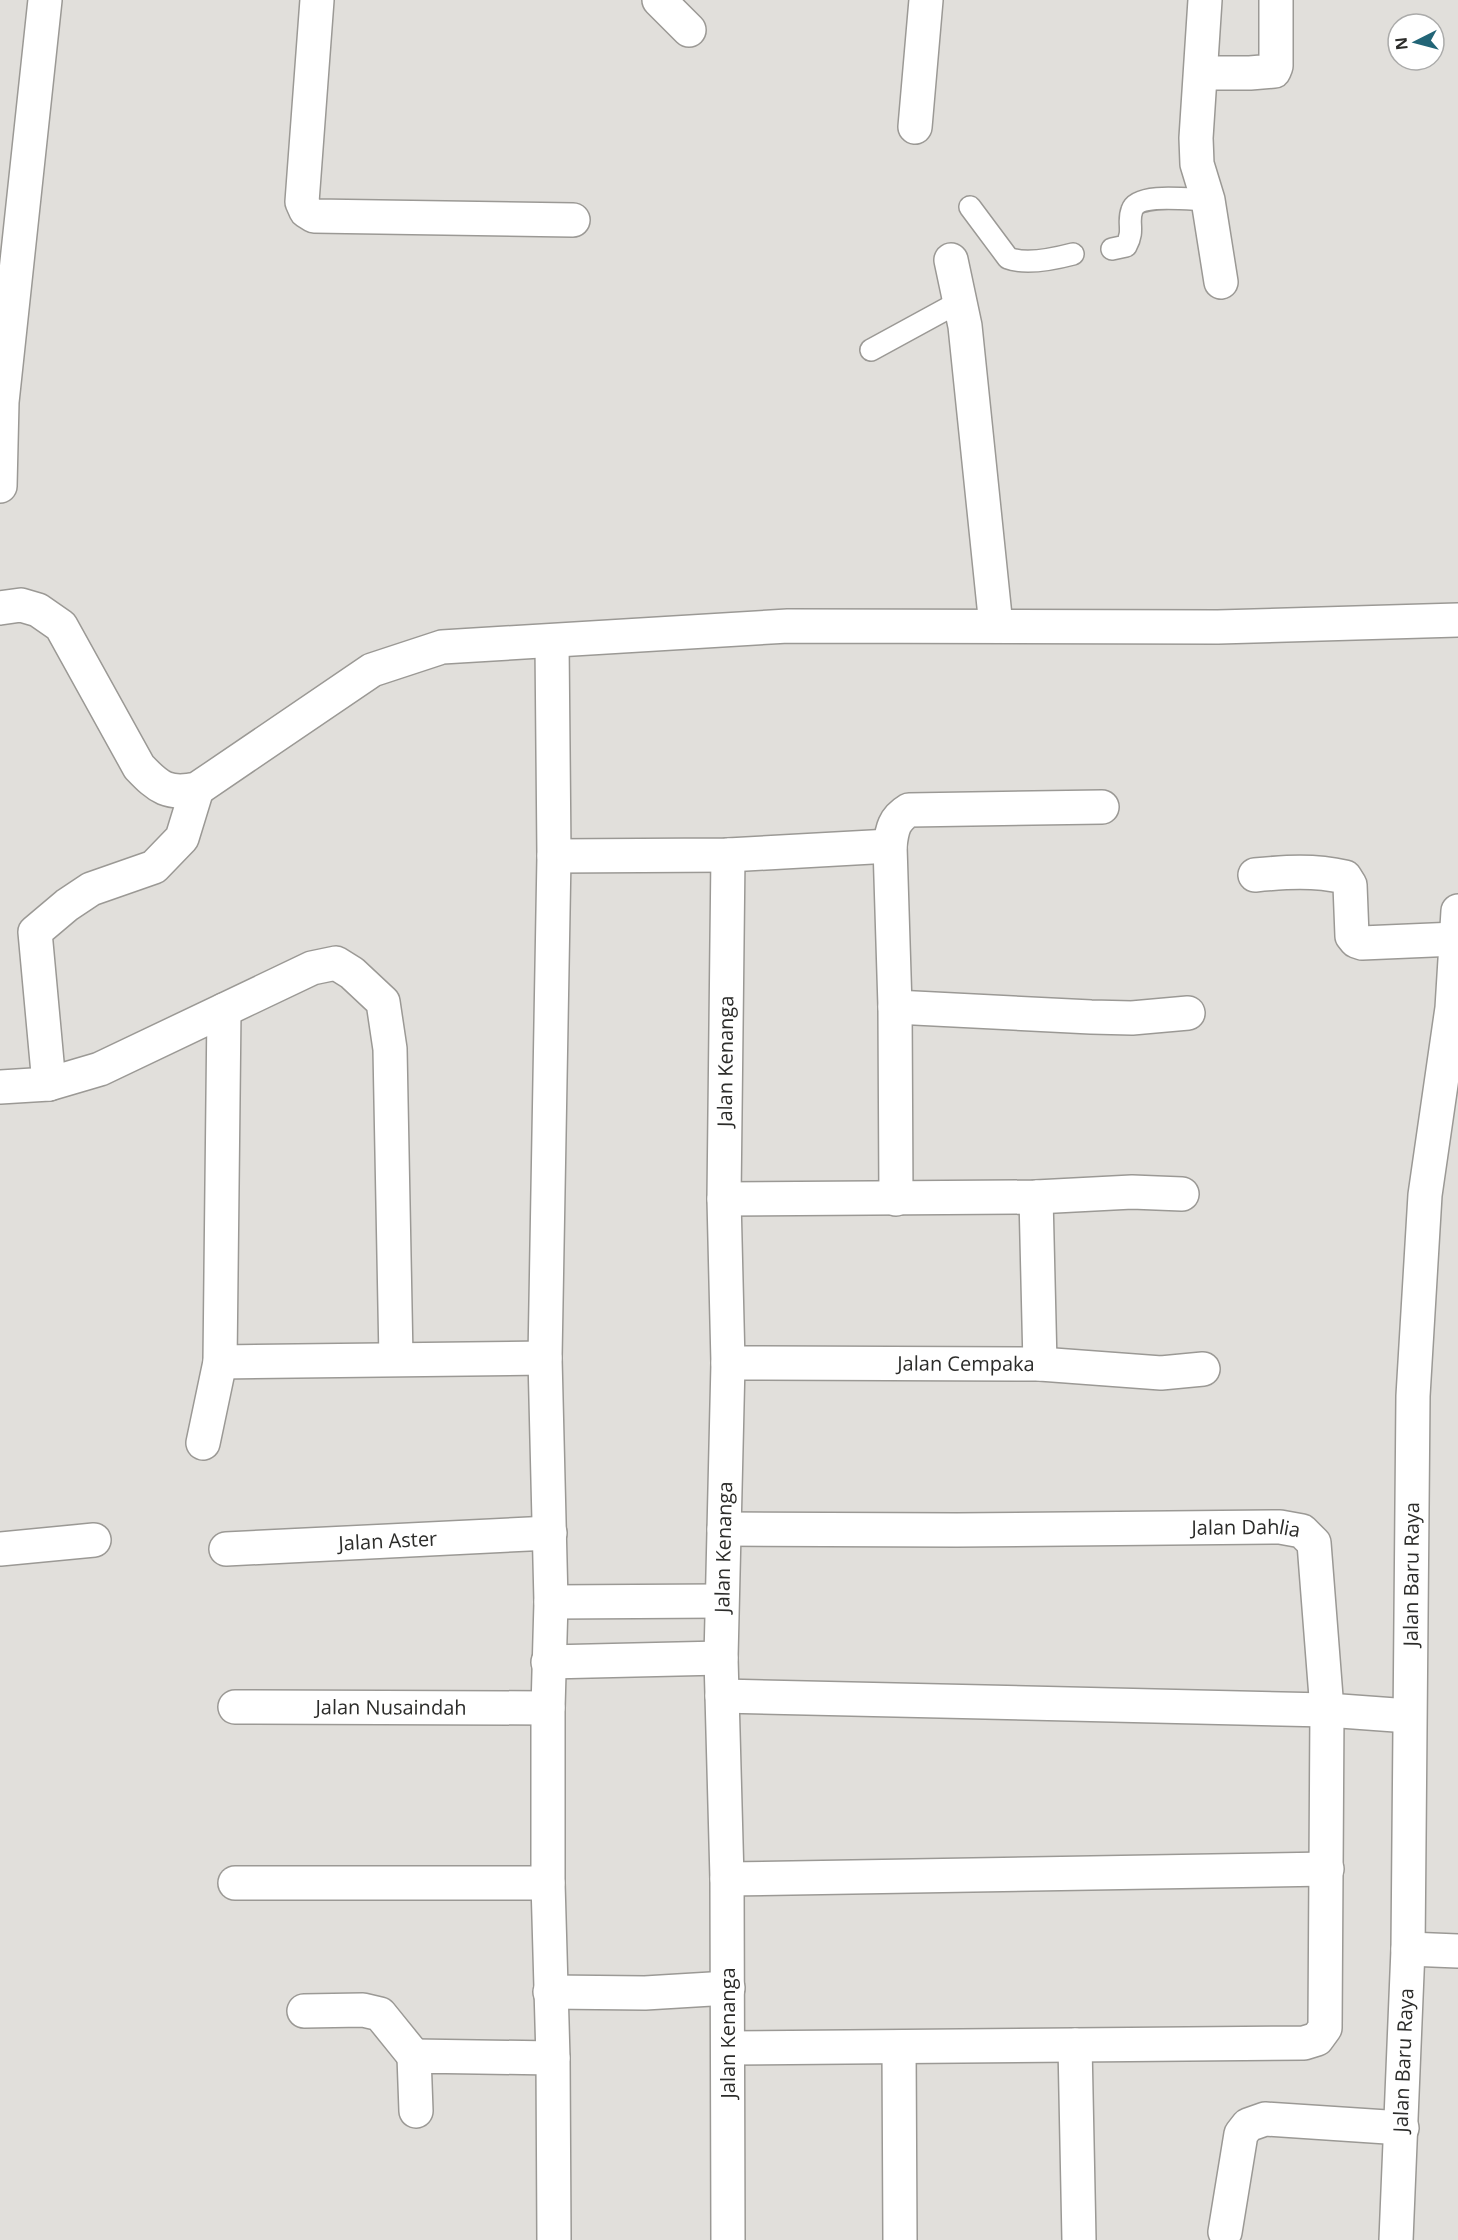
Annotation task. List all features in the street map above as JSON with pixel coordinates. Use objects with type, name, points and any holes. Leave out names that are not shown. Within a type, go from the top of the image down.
[{"type":"street","points":[[0,486],[3,390],[45,0]]},
{"type":"street","points":[[317,0],[302,202],[306,211],[314,216],[573,220]]},
{"type":"street","points":[[659,0],[689,30]]},
{"type":"street","points":[[915,127],[926,0]]},
{"type":"street","points":[[1205,0],[1196,138],[1197,164],[1208,200],[1221,282]]},
{"type":"street","points":[[1201,73],[1274,71],[1276,0]]},
{"type":"street","points":[[951,260],[965,326],[996,626]]},
{"type":"street","points":[[0,608],[21,605],[38,610],[61,626],[139,767],[153,782],[168,791],[183,792],[197,789],[372,670],[442,647],[788,626],[1218,627],[1458,620]]},
{"type":"street","points":[[552,642],[554,856],[545,1358],[551,1602],[548,1708],[548,1882],[553,2058],[554,2240]]},
{"type":"street","points":[[49,1084],[35,933],[67,905],[91,889],[154,867],[182,838],[197,789]]},
{"type":"street","points":[[896,1199],[890,846],[893,826],[898,816],[909,810],[1102,807]]},
{"type":"street","points":[[554,856],[728,855],[890,846]]},
{"type":"street","name":"Jalan Kenanga","points":[[728,855],[724,1199],[728,1363],[721,1601],[727,1879],[728,2240]]},
{"type":"street","points":[[1255,875],[1299,871],[1322,872],[1345,877],[1350,885],[1352,936],[1356,941],[1362,943],[1457,925]]},
{"type":"street","name":"Jalan Baru Raya","points":[[1396,2240],[1408,1949],[1413,1396],[1425,1195],[1450,1078],[1457,925]]},
{"type":"street","points":[[0,1086],[49,1084],[100,1069],[312,968],[336,963],[352,973],[383,1002],[390,1049],[396,1359]]},
{"type":"street","points":[[894,1006],[1101,1018],[1188,1013]]},
{"type":"street","points":[[203,1443],[220,1362],[224,1010]]},
{"type":"street","points":[[724,1199],[1036,1197],[1132,1192],[1182,1194]]},
{"type":"street","points":[[1036,1197],[1040,1364]]},
{"type":"street","points":[[220,1362],[545,1358]]},
{"type":"street","name":"Jalan Cempaka","points":[[728,1363],[1040,1364],[1161,1373],[1203,1370]]},
{"type":"street","name":"Jalan Dahlia","points":[[724,1528],[969,1530],[1280,1527],[1302,1532],[1314,1543],[1327,1710],[1325,2028],[1317,2039],[1304,2043],[1075,2045]]},
{"type":"street","name":"Jalan Aster","points":[[226,1549],[550,1533]]},
{"type":"street","points":[[0,1549],[94,1540]]},
{"type":"street","points":[[551,1602],[721,1601]]},
{"type":"street","points":[[549,1662],[721,1658]]},
{"type":"street","points":[[722,1696],[1327,1710],[1409,1716]]},
{"type":"street","name":"Jalan Nusaindah","points":[[235,1707],[548,1708]]},
{"type":"street","points":[[727,1879],[1327,1869]]},
{"type":"street","points":[[235,1883],[548,1882]]},
{"type":"street","points":[[1408,1949],[1458,1951]]},
{"type":"street","points":[[550,1992],[645,1993],[728,1988]]},
{"type":"street","points":[[304,2011],[363,2010],[380,2014],[414,2056],[416,2111]]},
{"type":"street","points":[[728,2048],[1075,2045],[1079,2240]]},
{"type":"street","points":[[899,2047],[900,2240]]},
{"type":"street","points":[[414,2056],[553,2058]]},
{"type":"street","points":[[1225,2232],[1240,2134],[1248,2125],[1265,2119],[1402,2128]]},
{"type":"lane","points":[[1112,249],[1126,246],[1132,236],[1131,211],[1135,204],[1145,199],[1158,198],[1208,200]]},
{"type":"lane","points":[[970,207],[1008,258],[1015,261],[1058,258],[1073,254]]},
{"type":"lane","points":[[871,350],[959,302]]}]
